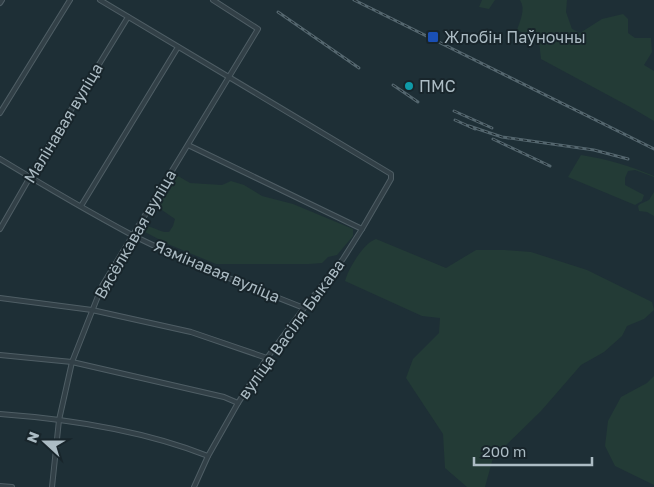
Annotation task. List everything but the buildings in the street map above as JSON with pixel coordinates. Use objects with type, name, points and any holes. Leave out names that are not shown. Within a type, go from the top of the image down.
[{"type":"street","points":[[0,113],[70,0]]},
{"type":"street","points":[[100,0],[228,77]]},
{"type":"street","name":"Вясёлкавая вуліца","points":[[52,487],[59,420],[72,362],[102,286],[258,29],[214,0]]},
{"type":"street","name":"Малінавая вуліца","points":[[0,229],[128,17]]},
{"type":"street","points":[[81,206],[178,47]]},
{"type":"street","name":"вуліца Васіля Быкава","points":[[194,487],[208,456],[238,403],[267,358],[343,259],[391,180],[391,174],[228,77]]},
{"type":"street","points":[[188,145],[362,229]]},
{"type":"street","name":"Язмінавая вуліца","points":[[0,159],[132,235],[221,275],[304,308]]},
{"type":"street","points":[[0,298],[92,310],[191,332],[267,358]]},
{"type":"street","points":[[0,355],[72,362],[224,397],[238,403]]},
{"type":"street","points":[[0,414],[59,420],[116,430],[180,446],[208,456]]},
{"type":"street","points":[[0,486],[12,487]]},
{"type":"green space","points":[[482,0],[495,0],[489,9],[479,7]]},
{"type":"green space","points":[[520,0],[567,0],[566,12],[572,29],[580,33],[602,19],[623,14],[628,19],[628,33],[635,38],[651,38],[652,52],[644,65],[654,71],[654,121],[541,59],[539,41],[517,30],[522,11]]},
{"type":"green space","points":[[581,155],[618,163],[654,176],[635,170],[628,171],[625,185],[644,195],[642,201],[635,205],[568,177]]},
{"type":"green space","points":[[178,176],[190,183],[222,185],[231,181],[244,185],[262,196],[293,204],[353,229],[353,236],[337,255],[328,257],[322,263],[216,264],[168,244],[143,231],[143,226],[146,226],[169,232],[173,226],[175,219],[156,204],[172,181]]},
{"type":"green space","points":[[654,192],[654,216],[647,212],[639,211],[638,206],[649,200]]},
{"type":"green space","points":[[376,239],[446,268],[476,250],[531,252],[587,270],[652,302],[654,310],[644,319],[627,326],[622,336],[604,352],[581,365],[541,411],[493,458],[485,487],[467,487],[445,468],[443,434],[406,378],[413,359],[439,333],[440,318],[422,316],[345,281],[358,255],[369,243]]},
{"type":"green space","points":[[654,376],[654,485],[615,466],[605,446],[608,421],[621,397],[647,383]]},
{"type":"railway","points":[[354,0],[654,149]]},
{"type":"railway","points":[[278,12],[359,68]]},
{"type":"railway","points":[[393,85],[418,102]]},
{"type":"railway","points":[[454,111],[492,128]]},
{"type":"railway","points":[[455,120],[475,129]]},
{"type":"railway","points":[[469,126],[502,137],[594,150],[628,159]]},
{"type":"railway","points":[[493,139],[550,166]]},
{"type":"place","name":"Жлобін Паўночны","points":[[433,37]]},
{"type":"place","name":"ПМС","points":[[409,86]]}]
